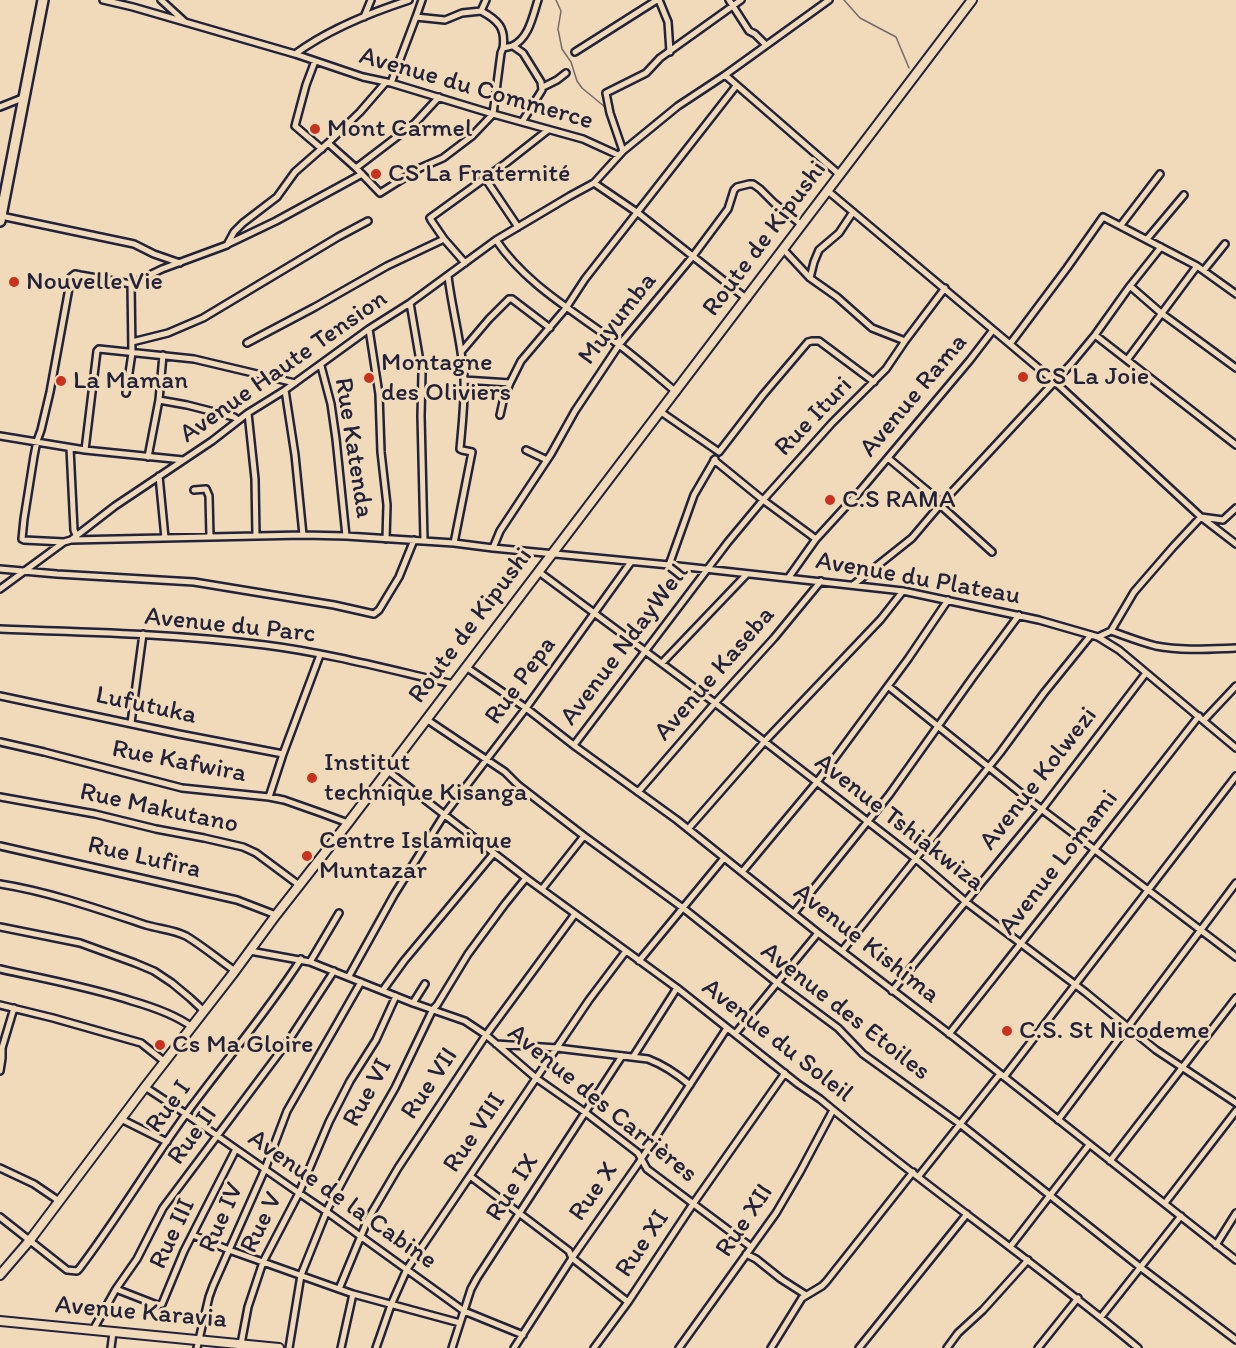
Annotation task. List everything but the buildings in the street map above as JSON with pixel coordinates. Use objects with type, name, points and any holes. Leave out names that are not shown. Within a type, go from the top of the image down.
[{"type":"highway","points":[[1,218],[43,0]]},
{"type":"main road","name":"Route de Kipushi","points":[[0,1275],[30,1240],[348,823],[972,0]]},
{"type":"main road","name":"Avenue Karavia","points":[[0,1321],[113,1332],[198,1344],[240,1344],[279,1348]]},
{"type":"street","name":"Avenue du Commerce","points":[[103,0],[134,7],[295,54],[363,77],[388,82],[583,139],[620,153],[594,183]]},
{"type":"street","points":[[160,0],[187,24]]},
{"type":"street","points":[[364,17],[370,0]]},
{"type":"street","points":[[295,54],[317,38],[409,0]]},
{"type":"street","points":[[227,244],[234,232],[276,197],[295,172],[322,149],[388,82],[422,0]]},
{"type":"street","points":[[481,11],[486,0]]},
{"type":"street","points":[[503,48],[513,46],[524,35],[531,25],[538,0]]},
{"type":"street","points":[[575,52],[658,0],[668,21],[670,51]]},
{"type":"street","points":[[729,0],[749,31],[766,45]]},
{"type":"street","points":[[741,0],[660,58],[646,73],[606,93],[620,153],[678,106],[829,0]]},
{"type":"street","points":[[328,143],[378,192],[382,192],[420,168],[442,158],[472,136],[493,114],[503,48],[502,28],[481,11],[462,13],[445,20],[416,17]]},
{"type":"street","points":[[513,46],[523,52],[543,87]]},
{"type":"street","points":[[315,61],[295,126],[322,149]]},
{"type":"street","points":[[522,122],[543,87],[567,73]]},
{"type":"street","points":[[725,75],[840,175]]},
{"type":"street","points":[[500,415],[510,383],[524,357],[566,308],[585,279],[736,86]]},
{"type":"street","points":[[0,107],[25,97]]},
{"type":"street","points":[[356,168],[415,123],[439,97]]},
{"type":"street","points":[[465,263],[444,239],[430,218],[548,130]]},
{"type":"street","points":[[37,441],[40,437],[48,402],[71,277],[80,274],[131,284],[276,221],[362,174]]},
{"type":"street","points":[[1121,225],[1160,174]]},
{"type":"street","points":[[485,178],[518,227]]},
{"type":"street","points":[[594,183],[638,213],[747,299]]},
{"type":"street","name":"Avenue Haute Tension","points":[[0,589],[115,506],[212,441],[248,413],[321,366],[369,329],[410,303],[496,240],[594,183]]},
{"type":"street","name":"Muyumba","points":[[493,548],[500,531],[619,345],[693,256],[728,209],[734,190],[741,185],[753,184],[802,225]]},
{"type":"street","points":[[828,191],[1055,382],[1201,517],[1236,544]]},
{"type":"street","points":[[1147,239],[1184,195]]},
{"type":"street","points":[[810,278],[819,250],[839,234],[853,212]]},
{"type":"street","points":[[1010,344],[1101,218],[1104,217],[1204,270],[1236,294]]},
{"type":"street","points":[[1,218],[134,244],[153,254],[180,263]]},
{"type":"street","points":[[132,342],[168,333],[203,318],[368,221]]},
{"type":"street","points":[[247,342],[387,266],[444,239]]},
{"type":"street","points":[[496,240],[520,270],[539,287],[619,345],[676,392]]},
{"type":"street","points":[[1204,270],[1225,244]]},
{"type":"street","points":[[853,585],[912,538],[1055,382],[1095,335],[1161,247]]},
{"type":"street","points":[[784,250],[810,278],[837,297],[872,328],[905,341]]},
{"type":"street","points":[[1127,360],[1197,266]]},
{"type":"street","points":[[448,276],[464,380],[460,449],[471,452],[454,543]]},
{"type":"street","points":[[126,393],[132,353],[131,284]]},
{"type":"street","points":[[1130,286],[1161,313],[1236,368]]},
{"type":"street","name":"Rue Ituri","points":[[708,569],[763,500],[832,423],[886,369],[945,288]]},
{"type":"street","points":[[461,352],[509,298],[550,328]]},
{"type":"street","points":[[410,303],[422,374],[424,540]]},
{"type":"street","points":[[369,329],[379,394],[381,452],[387,505],[386,539]]},
{"type":"street","name":"Avenue Rama","points":[[789,578],[816,539],[888,458],[993,330]]},
{"type":"street","points":[[1095,335],[1236,445]]},
{"type":"street","points":[[669,565],[694,495],[714,460],[763,395],[808,342],[819,341],[874,382]]},
{"type":"street","points":[[85,450],[99,349],[194,359],[295,383]]},
{"type":"street","points":[[148,457],[159,400],[163,355]]},
{"type":"street","name":"Rue Katenda","points":[[321,366],[331,405],[336,439],[346,536]]},
{"type":"street","points":[[464,380],[510,383]]},
{"type":"street","points":[[285,390],[295,455],[303,535]]},
{"type":"street","points":[[159,400],[187,405],[238,420]]},
{"type":"street","points":[[661,412],[719,453]]},
{"type":"street","points":[[248,413],[255,479],[256,536]]},
{"type":"street","points":[[0,436],[69,448],[184,460]]},
{"type":"street","name":"Avenue du Plateau","points":[[37,441],[24,519],[22,538],[24,540],[303,535],[424,540],[903,591],[1019,615],[1098,637],[1119,650],[1236,748]]},
{"type":"street","points":[[69,448],[76,535]]},
{"type":"street","points":[[526,450],[547,460]]},
{"type":"street","points":[[888,458],[992,552]]},
{"type":"street","points":[[714,460],[816,539]]},
{"type":"street","points":[[159,476],[165,538]]},
{"type":"street","points":[[194,490],[201,488],[208,491],[210,537]]},
{"type":"street","points":[[1201,517],[1223,520],[1236,508]]},
{"type":"street","points":[[1098,637],[1111,631],[1134,592],[1201,517]]},
{"type":"street","points":[[0,569],[194,582],[334,604],[374,614],[379,610],[399,577],[414,540]]},
{"type":"street","name":"Rue Pepa","points":[[349,976],[394,895],[444,815],[526,708],[631,562]]},
{"type":"street","name":"Avenue NdayWell","points":[[574,745],[708,569]]},
{"type":"street","name":"Avenue Tshiakwiza","points":[[538,572],[765,741],[1156,1050],[1236,1103]]},
{"type":"street","points":[[662,663],[747,574]]},
{"type":"street","name":"Avenue Kaseba","points":[[638,792],[774,638],[821,581]]},
{"type":"street","points":[[688,830],[765,741],[881,619],[903,591]]},
{"type":"street","points":[[742,872],[817,782],[908,659],[948,600]]},
{"type":"street","points":[[794,913],[890,795],[1019,615]]},
{"type":"street","name":"Avenue du Parc","points":[[0,629],[143,634],[265,645],[453,684]]},
{"type":"street","points":[[1111,631],[1167,648],[1236,648]]},
{"type":"street","points":[[131,723],[143,634]]},
{"type":"street","points":[[842,951],[1091,635]]},
{"type":"street","points":[[269,797],[320,655]]},
{"type":"street","name":"Avenue Kishima","points":[[466,667],[526,708],[688,830],[1236,1260]]},
{"type":"street","name":"Avenue Kolwezi","points":[[892,991],[1042,809],[1146,674]]},
{"type":"street","points":[[888,686],[1042,809],[1236,957]]},
{"type":"street","name":"Avenue Lomami","points":[[949,1034],[1094,849],[1202,718],[1236,686]]},
{"type":"street","name":"Lufutuka","points":[[0,696],[283,754]]},
{"type":"street","name":"Avenue des Etoiles","points":[[426,719],[505,772],[584,836],[683,908],[838,1028],[875,1064],[960,1124],[1236,1340]]},
{"type":"street","name":"Rue Kafwira","points":[[0,742],[182,788],[269,797],[303,806],[348,823]]},
{"type":"street","name":"Avenue du Soleil","points":[[387,771],[526,878],[677,988],[1078,1298],[1138,1348]]},
{"type":"street","points":[[771,1348],[802,1298],[826,1282],[1076,985],[1236,776]]},
{"type":"street","name":"Rue Makutano","points":[[0,797],[95,814],[243,847],[256,853],[299,885]]},
{"type":"street","points":[[542,889],[584,836]]},
{"type":"street","name":"Rue Lufira","points":[[0,846],[237,900],[276,915]]},
{"type":"street","points":[[382,990],[494,853]]},
{"type":"street","points":[[639,961],[724,858]]},
{"type":"street","name":"Rue VI","points":[[289,1348],[302,1275],[327,1212],[395,1088],[433,1009],[468,954],[526,878]]},
{"type":"street","points":[[0,884],[62,897],[147,925],[176,932],[186,936],[235,971]]},
{"type":"street","points":[[1058,1120],[1236,884]]},
{"type":"street","points":[[310,962],[339,913]]},
{"type":"street","name":"Rue VII","points":[[339,1289],[376,1203],[398,1168],[486,1035],[575,914]]},
{"type":"street","points":[[0,927],[80,943],[135,963],[154,971],[172,983],[204,1011]]},
{"type":"street","points":[[735,1034],[818,933]]},
{"type":"street","name":"Avenue des Carrières","points":[[250,951],[301,959],[465,1021],[486,1035],[536,1078],[638,1153],[647,1169],[751,1247]]},
{"type":"street","name":"Rue VIII","points":[[376,1348],[407,1269],[536,1078],[626,951]]},
{"type":"street","name":"Rue I","points":[[30,1240],[67,1270],[80,1269],[186,1114],[257,1023],[301,959]]},
{"type":"street","points":[[0,969],[128,999],[171,1014],[192,1027]]},
{"type":"street","name":"Rue II","points":[[93,1330],[116,1289],[137,1259],[163,1208],[289,1040],[334,971]]},
{"type":"street","name":"Rue IV","points":[[198,1344],[209,1297],[292,1101],[362,982]]},
{"type":"street","points":[[413,1003],[425,984]]},
{"type":"street","points":[[633,1057],[677,988]]},
{"type":"street","name":"Rue V","points":[[240,1344],[248,1306],[263,1262],[299,1193],[328,1122],[376,1040],[396,996]]},
{"type":"street","points":[[1110,1161],[1236,998]]},
{"type":"street","points":[[0,1005],[141,1043],[165,1062]]},
{"type":"street","points":[[0,1071],[2,1048],[14,1008]]},
{"type":"street","name":"Rue X","points":[[514,1348],[727,1028]]},
{"type":"street","points":[[496,1044],[633,1057],[659,1063],[690,1085]]},
{"type":"street","name":"Rue IX","points":[[452,1348],[471,1289],[477,1278],[622,1056]]},
{"type":"street","name":"Rue XI","points":[[594,1348],[785,1073]]},
{"type":"street","name":"Avenue de la Cabine","points":[[145,1087],[327,1212],[464,1311],[523,1335]]},
{"type":"street","name":"Rue XII","points":[[679,1348],[776,1213],[833,1110]]},
{"type":"street","points":[[1165,1203],[1236,1111]]},
{"type":"street","points":[[121,1119],[167,1142]]},
{"type":"street","points":[[1010,1247],[1089,1145]]},
{"type":"street","name":"Rue III","points":[[116,1289],[157,1305],[162,1304],[184,1251],[236,1149]]},
{"type":"street","points":[[0,1168],[34,1184],[59,1201]]},
{"type":"street","points":[[470,1176],[569,1251],[572,1258],[628,1302]]},
{"type":"street","points":[[1216,1245],[1236,1213]]},
{"type":"street","points":[[858,1348],[967,1214]]},
{"type":"street","points":[[1101,1317],[1181,1216]]},
{"type":"street","points":[[0,1217],[30,1240]]},
{"type":"street","points":[[193,1235],[353,1294],[460,1323]]},
{"type":"street","points":[[747,1254],[806,1295]]},
{"type":"street","points":[[947,1348],[958,1332],[983,1310],[1028,1260]]},
{"type":"street","points":[[341,1348],[353,1294]]},
{"type":"street","points":[[1038,1348],[1078,1298]]},
{"type":"street","points":[[111,1348],[113,1332]]},
{"type":"street","points":[[1231,1348],[1236,1340]]},
{"type":"waterway","points":[[556,0],[561,11],[558,29],[562,49],[571,62],[577,81],[582,88],[605,107]]},
{"type":"waterway","points":[[844,0],[860,18],[896,37],[909,68]]},
{"type":"place","name":"Mont Carmel","points":[[315,129]]},
{"type":"place","name":"CS La Fraternité","points":[[376,174]]},
{"type":"place","name":"Nouvelle Vie","points":[[14,282]]},
{"type":"place","name":"CS La Joie","points":[[1023,377]]},
{"type":"place","name":"Montagne des Oliviers","points":[[369,378]]},
{"type":"place","name":"La Maman","points":[[61,381]]},
{"type":"place","name":"C.S RAMA","points":[[830,500]]},
{"type":"place","name":"Institut technique Kisanga","points":[[312,778]]},
{"type":"place","name":"Centre Islamique Muntazar","points":[[307,856]]},
{"type":"place","name":"C.S. St Nicodeme","points":[[1007,1031]]},
{"type":"place","name":"Cs Ma Gloire","points":[[160,1045]]}]
